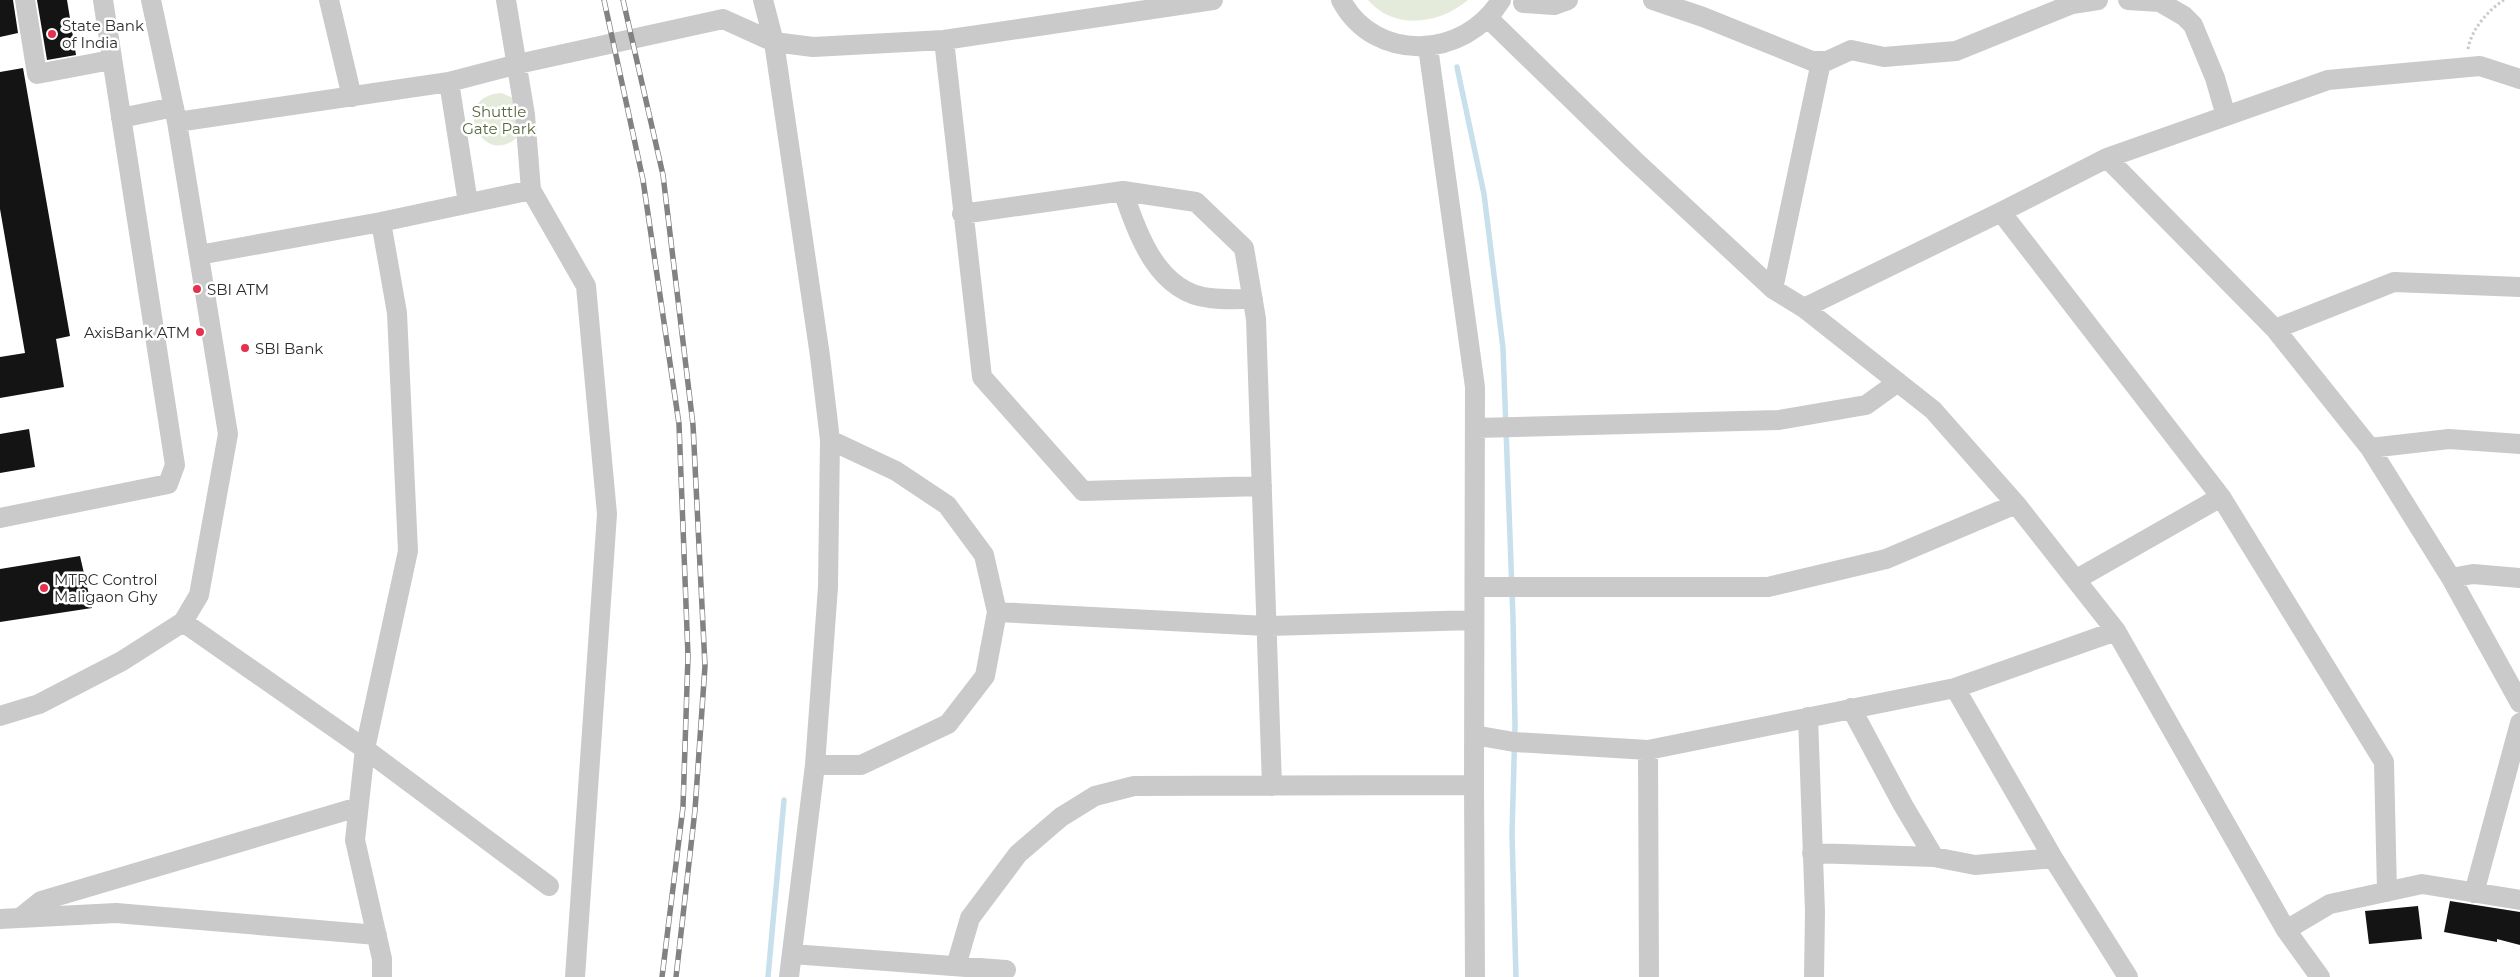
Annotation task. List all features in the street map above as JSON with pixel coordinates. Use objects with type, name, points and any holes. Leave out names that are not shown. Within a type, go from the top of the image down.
[{"type":"street","points":[[25,0],[37,74],[111,60]]},
{"type":"street","points":[[0,518],[168,484],[175,465],[102,0]]},
{"type":"street","points":[[0,716],[39,704],[122,662],[183,622],[199,595],[228,434],[176,115],[151,0]]},
{"type":"street","points":[[329,0],[352,97]]},
{"type":"street","points":[[506,0],[525,115],[531,190],[586,286],[607,514],[575,977]]},
{"type":"street","points":[[763,0],[774,42],[820,356],[830,440],[828,587],[815,766],[789,977]]},
{"type":"street","points":[[121,118],[176,115],[352,97],[449,82],[518,64],[723,19],[774,42],[813,47],[944,40],[1213,0]]},
{"type":"street","points":[[1341,0],[1346,10],[1368,31],[1397,44],[1428,47],[1450,42],[1470,32],[1488,18],[1501,0]]},
{"type":"street","points":[[1523,1],[1554,5],[1568,0]]},
{"type":"street","points":[[1653,0],[1702,17],[1812,61],[1820,62],[1839,57],[1851,50],[1884,57],[1956,52],[2072,4],[2098,0]]},
{"type":"street","points":[[2128,0],[2160,2],[2184,16],[2193,25],[2215,78],[2226,116]]},
{"type":"street","points":[[1488,18],[1633,159],[1773,289],[1804,308],[1933,410],[2016,504],[2116,631],[2286,930],[2320,977]]},
{"type":"street","points":[[944,40],[962,214],[982,377],[1083,491],[1262,486]]},
{"type":"street","points":[[1428,47],[1475,387],[1474,785],[1476,977]]},
{"type":"street","points":[[1773,289],[1820,62]]},
{"type":"street","points":[[1804,308],[2107,158],[2328,80],[2480,66],[2520,79]]},
{"type":"street","points":[[449,82],[468,203]]},
{"type":"street","points":[[2107,158],[2275,329],[2370,448],[2451,578],[2520,703]]},
{"type":"street","points":[[199,255],[381,222],[531,190]]},
{"type":"street","points":[[962,214],[1123,191],[1196,202],[1244,248],[1256,319],[1272,786]]},
{"type":"street","points":[[1123,191],[1142,241],[1155,263],[1175,284],[1209,298],[1252,299]]},
{"type":"street","points":[[2001,212],[2221,497],[2384,762],[2387,892]]},
{"type":"street","points":[[381,222],[397,313],[408,551],[365,749],[355,840],[382,960],[382,977]]},
{"type":"street","points":[[2275,329],[2394,282],[2520,287]]},
{"type":"street","points":[[1475,428],[1779,420],[1866,405],[1898,382]]},
{"type":"street","points":[[2370,448],[2449,439],[2520,444]]},
{"type":"street","points":[[815,766],[861,764],[948,724],[985,676],[998,612],[984,555],[947,504],[896,471],[830,440]]},
{"type":"street","points":[[2077,580],[2221,497]]},
{"type":"street","points":[[1474,587],[1768,587],[1886,559],[2016,504]]},
{"type":"street","points":[[2451,578],[2472,574],[2520,578]]},
{"type":"street","points":[[998,612],[1266,626],[1474,620]]},
{"type":"street","points":[[183,622],[365,749],[549,886]]},
{"type":"street","points":[[1474,735],[1514,742],[1648,750],[1955,688],[2116,631]]},
{"type":"street","points":[[1955,688],[2053,858],[2128,977]]},
{"type":"street","points":[[1850,708],[1934,857]]},
{"type":"street","points":[[1808,717],[1814,977]]},
{"type":"street","points":[[2474,892],[2520,723]]},
{"type":"street","points":[[1648,750],[1649,977]]},
{"type":"street","points":[[956,966],[970,918],[1018,854],[1061,817],[1095,796],[1134,786],[1474,785]]},
{"type":"street","points":[[21,917],[42,901],[358,807]]},
{"type":"street","points":[[1812,853],[1934,857],[1975,865],[2053,858]]},
{"type":"street","points":[[2286,930],[2330,904],[2422,884],[2520,900]]},
{"type":"street","points":[[0,919],[116,914],[377,936]]},
{"type":"street","points":[[792,954],[1006,970]]},
{"type":"path","points":[[2480,66],[2468,48],[2485,16],[2492,7],[2504,0]]},
{"type":"green space","points":[[1368,0],[1468,0],[1444,14],[1431,19],[1417,21],[1391,16],[1379,10]]},
{"type":"green space","name":"Shuttle Gate Park","points":[[502,93],[517,100],[522,132],[508,143],[496,145],[485,140],[477,130],[474,119],[476,107],[485,97]]},
{"type":"building","points":[[0,0],[13,0],[18,33],[0,37]]},
{"type":"building","name":"State Bank of India","points":[[37,0],[67,0],[76,55],[47,60]]},
{"type":"building","points":[[23,68],[70,336],[56,339],[64,387],[0,398],[0,357],[25,353],[0,209],[0,72]]},
{"type":"building","points":[[29,429],[35,467],[0,473],[0,434]]},
{"type":"building","name":"MTRC Control Maligaon Ghy","points":[[80,556],[92,608],[0,622],[0,569]]},
{"type":"building","points":[[2450,901],[2520,912],[2520,945],[2497,939],[2497,942],[2444,932]]},
{"type":"building","points":[[2418,906],[2422,939],[2369,944],[2365,911]]},
{"type":"waterway","points":[[1457,67],[1484,194],[1503,348],[1513,618],[1515,725],[1512,834],[1516,977]]},
{"type":"waterway","points":[[768,977],[784,800]]},
{"type":"railway","points":[[604,0],[643,180],[679,424],[688,656],[683,807],[662,977]]},
{"type":"railway","points":[[623,0],[663,175],[693,425],[705,666],[695,810],[676,977]]},
{"type":"place","name":"State Bank of India","points":[[52,34]]},
{"type":"place","name":"SBI ATM","points":[[197,289]]},
{"type":"place","name":"AxisBank ATM","points":[[200,332]]},
{"type":"place","name":"SBI Bank","points":[[245,348]]},
{"type":"place","name":"MTRC Control Maligaon Ghy","points":[[44,588]]}]
